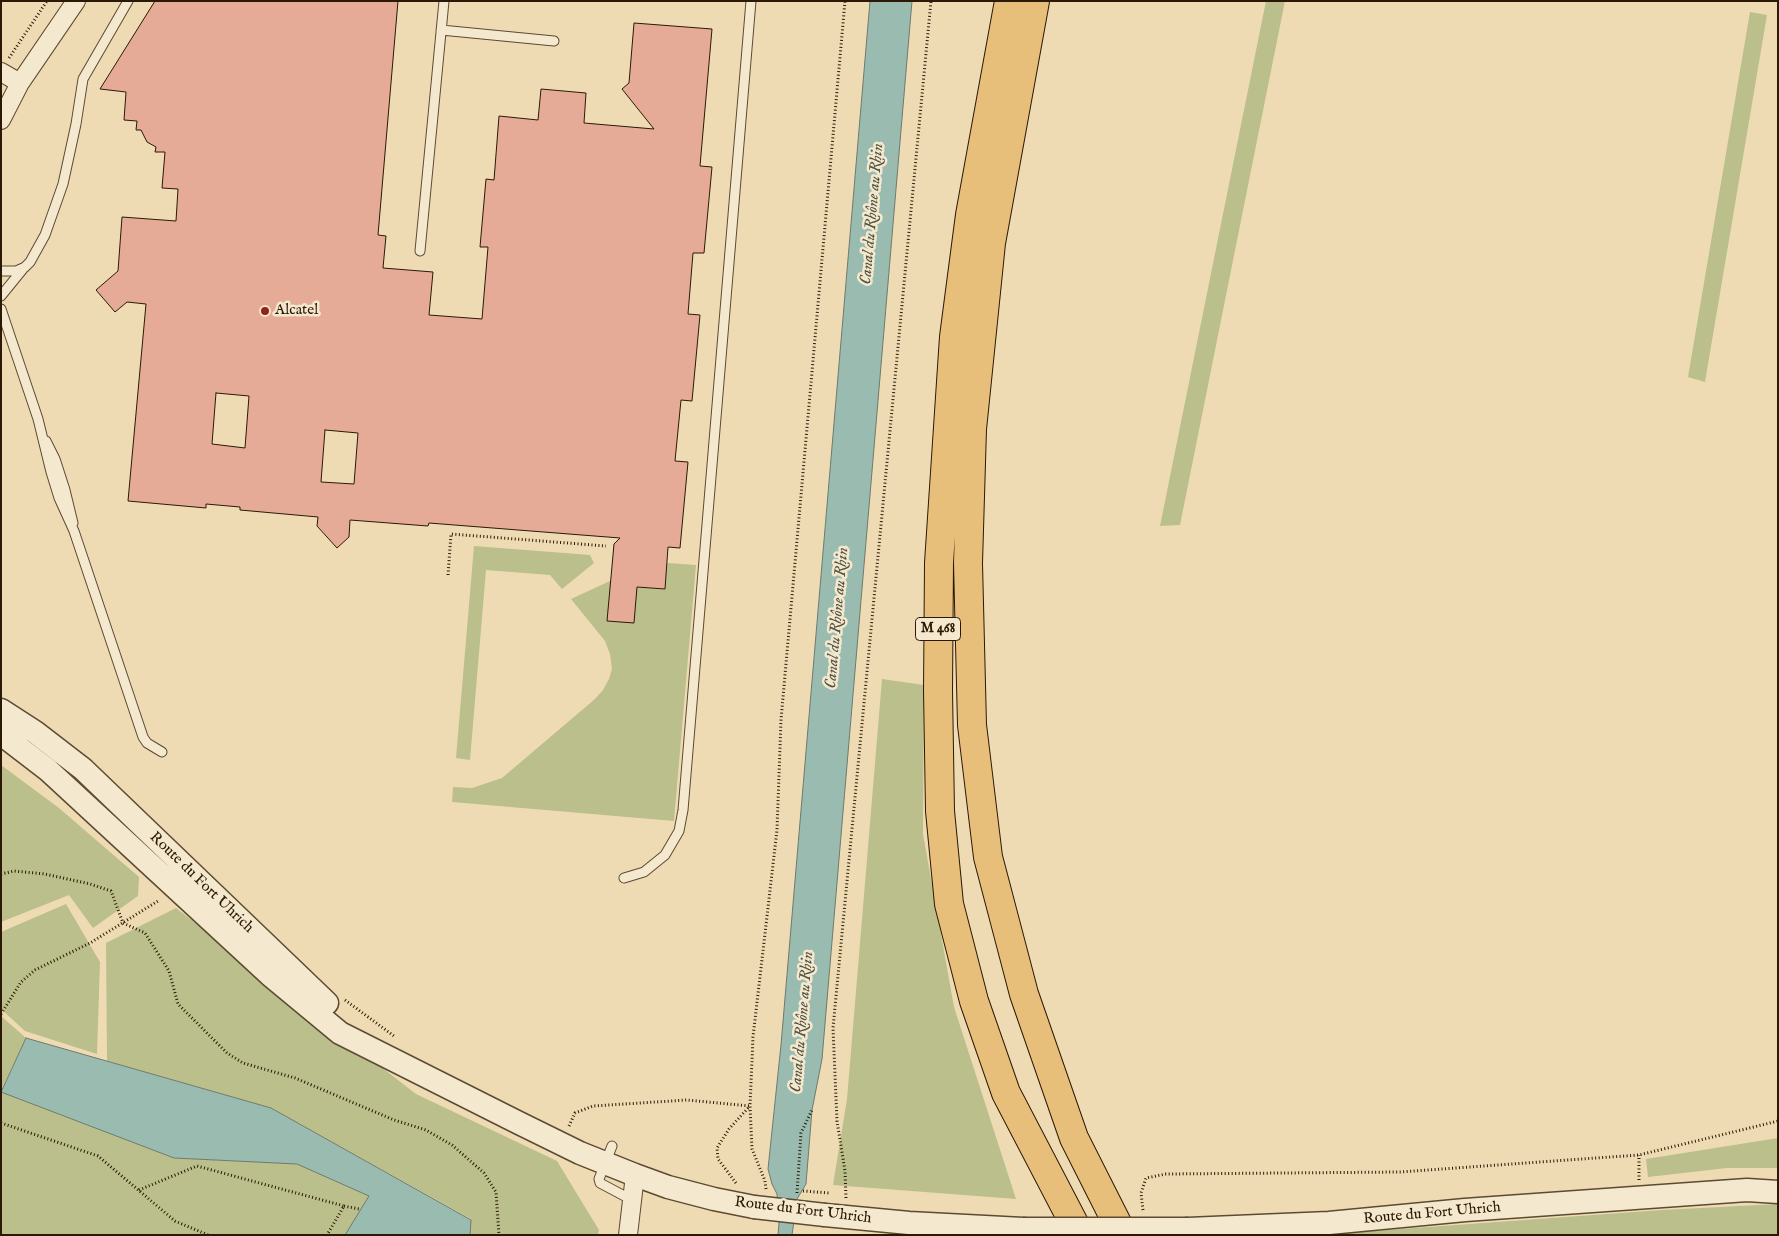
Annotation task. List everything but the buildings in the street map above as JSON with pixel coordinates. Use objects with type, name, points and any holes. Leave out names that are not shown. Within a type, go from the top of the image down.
[{"type":"main road","name":"M 468","points":[[1009,1],[970,215],[954,337],[939,563],[938,690],[940,811],[949,904],[974,1001],[1006,1093],[1080,1235]]},
{"type":"main road","name":"M 468","points":[[1034,1],[990,244],[972,429],[968,563],[972,725],[988,857],[1024,994],[1074,1138],[1123,1235]]},
{"type":"street","points":[[1,120],[20,83],[76,1]]},
{"type":"street","points":[[4,66],[20,83]]},
{"type":"street","name":"Route du Fort Uhrich","points":[[1,710],[36,732],[83,769],[313,991],[397,1062]]},
{"type":"street","name":"Route du Fort Uhrich","points":[[1,734],[48,770],[277,981],[340,1033],[519,1123],[609,1154],[636,1175],[694,1194],[761,1202],[834,1216],[909,1223],[1023,1229],[1188,1229],[1329,1223],[1465,1210],[1748,1190],[1778,1192]]},
{"type":"street","points":[[628,1235],[636,1175]]},
{"type":"lane","points":[[1,296],[30,262],[45,235],[63,184],[76,124],[83,79],[128,1]]},
{"type":"lane","points":[[420,251],[444,1]]},
{"type":"lane","points":[[624,878],[644,872],[665,855],[679,831],[683,810],[751,1]]},
{"type":"lane","points":[[441,30],[554,41]]},
{"type":"lane","points":[[1,271],[16,271],[25,267]]},
{"type":"lane","points":[[1,309],[42,434],[50,472],[74,531],[143,737],[147,743],[162,752]]},
{"type":"lane","points":[[609,1154],[599,1179],[600,1183],[632,1200]]},
{"type":"path","points":[[4,66],[47,1]]},
{"type":"path","points":[[761,1202],[765,1181],[752,1149],[750,1106],[753,1037],[777,830],[781,720],[845,1]]},
{"type":"path","points":[[834,1216],[846,1200],[845,1171],[836,1121],[834,1028],[931,1]]},
{"type":"path","points":[[448,575],[451,534],[606,546]]},
{"type":"path","points":[[1,874],[14,872],[45,874],[90,884],[111,891],[123,923],[145,933],[169,971],[178,1004],[227,1054],[243,1063],[295,1078],[394,1120],[426,1130],[452,1145],[484,1173],[496,1192],[499,1235]]},
{"type":"path","points":[[1,1014],[21,982],[35,970],[90,943],[158,901]]},
{"type":"path","points":[[340,996],[398,1039]]},
{"type":"path","points":[[568,1126],[575,1113],[593,1106],[687,1100],[750,1106]]},
{"type":"path","points":[[736,1183],[718,1159],[717,1148],[729,1129],[750,1106]]},
{"type":"path","points":[[797,1199],[801,1133],[812,1110]]},
{"type":"path","points":[[1142,1206],[1141,1194],[1146,1178],[1166,1174],[1400,1172],[1639,1155],[1778,1121]]},
{"type":"path","points":[[1,1123],[98,1156],[175,1221],[208,1235]]},
{"type":"path","points":[[1639,1155],[1639,1183]]},
{"type":"path","points":[[138,1190],[197,1166],[359,1209]]},
{"type":"path","points":[[327,1235],[344,1206]]},
{"type":"green space","points":[[1266,1],[1285,1],[1180,525],[1160,526]]},
{"type":"green space","points":[[1750,12],[1767,15],[1705,382],[1688,377]]},
{"type":"green space","points":[[474,546],[590,555],[594,563],[562,589],[550,575],[486,570],[470,760],[456,758]]},
{"type":"green space","points":[[667,563],[696,565],[674,821],[452,802],[453,787],[472,788],[502,778],[595,699],[603,690],[612,669],[610,654],[605,641],[571,599],[610,581],[637,587],[665,589]]},
{"type":"green space","points":[[882,679],[924,685],[923,834],[954,1007],[1016,1199],[833,1185],[847,1099]]},
{"type":"green space","points":[[1,765],[59,808],[139,877],[138,896],[93,928],[69,895],[1,922]]},
{"type":"green space","points":[[66,904],[100,962],[97,1054],[25,1031],[1,1009],[1,932]]},
{"type":"green space","points":[[176,908],[416,1094],[557,1161],[599,1230],[598,1235],[470,1235],[471,1219],[271,1108],[107,1061],[106,943]]},
{"type":"green space","points":[[1,1016],[26,1038],[1,1090]]},
{"type":"green space","points":[[1,1092],[174,1158],[297,1164],[369,1196],[345,1235],[1,1235]]},
{"type":"green space","points":[[1778,1138],[1778,1168],[1727,1168],[1648,1177],[1646,1159]]},
{"type":"green space","points":[[1778,1204],[1778,1235],[1318,1235],[1662,1210]]},
{"type":"water","name":"Canal du Rhône au Rhin","points":[[870,1],[912,1],[822,1059],[812,1110],[806,1184],[797,1199],[792,1235],[778,1235],[777,1194],[768,1169],[781,1045]]},
{"type":"water","points":[[26,1038],[271,1108],[471,1220],[470,1235],[345,1235],[369,1196],[297,1164],[174,1158],[1,1092]]},
{"type":"place","name":"Alcatel","points":[[265,311]]}]
